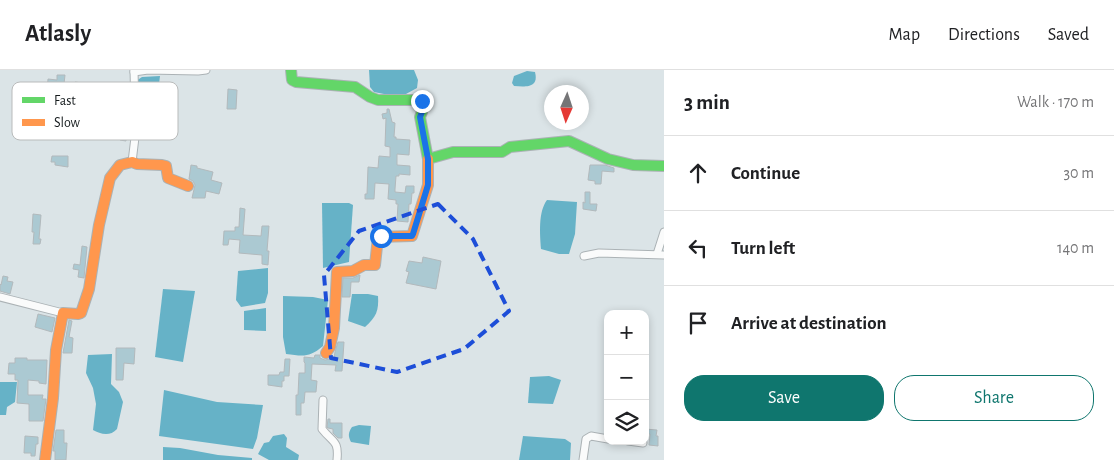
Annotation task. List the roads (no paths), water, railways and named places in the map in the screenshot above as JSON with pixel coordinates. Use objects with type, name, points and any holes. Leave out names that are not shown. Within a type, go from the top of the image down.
[{"type":"street","points":[[134,71],[206,70]]},
{"type":"street","points":[[291,70],[292,80],[296,82],[355,87],[373,99],[422,101],[420,117],[428,159],[428,185],[413,234],[412,236],[378,237],[375,265],[364,265],[353,271],[337,272],[334,334],[331,346],[326,353]]},
{"type":"street","points":[[132,162],[135,140]]},
{"type":"street","points":[[428,159],[453,152],[502,152],[510,147],[569,142],[608,159],[633,165],[664,166]]},
{"type":"street","points":[[0,297],[63,313],[81,313],[89,289],[99,225],[110,178],[120,165],[132,162],[137,164],[162,164],[166,166],[168,178],[188,186]]},
{"type":"street","points":[[584,256],[599,253],[661,254],[664,232]]},
{"type":"street","points":[[45,460],[54,398],[53,384],[56,350],[63,313]]},
{"type":"street","points":[[323,400],[322,429],[336,444],[338,450],[337,460]]},
{"type":"street","points":[[583,460],[586,439],[591,436],[604,438]]},
{"type":"water","points":[[369,70],[414,70],[418,80],[417,88],[406,94],[374,92],[370,87]]},
{"type":"water","points":[[527,71],[535,72],[536,77],[533,84],[514,86],[512,83],[514,76]]},
{"type":"water","points":[[160,76],[160,82],[136,82],[142,77]]},
{"type":"water","points":[[547,200],[577,202],[575,234],[569,254],[559,254],[541,249],[541,217]]},
{"type":"water","points":[[322,203],[349,203],[353,205],[349,262],[323,268]]},
{"type":"water","points":[[268,268],[268,293],[265,303],[241,307],[236,300],[238,271]]},
{"type":"water","points":[[163,289],[195,291],[183,362],[155,357]]},
{"type":"water","points":[[352,294],[378,296],[376,313],[365,327],[348,321]]},
{"type":"water","points":[[283,296],[313,297],[328,300],[323,346],[314,353],[301,356],[286,354],[283,337]]},
{"type":"water","points":[[266,308],[266,331],[244,330],[244,311]]},
{"type":"water","points":[[112,354],[111,384],[119,392],[123,402],[117,429],[114,432],[105,434],[93,430],[96,404],[93,388],[86,373],[88,355]]},
{"type":"water","points":[[549,376],[561,380],[553,404],[528,403],[530,377]]},
{"type":"water","points":[[0,382],[17,382],[15,402],[7,407],[6,415],[0,415]]},
{"type":"water","points":[[164,390],[217,402],[263,405],[253,449],[159,436]]},
{"type":"water","points":[[359,425],[371,426],[369,445],[351,442],[350,431],[352,427]]},
{"type":"water","points":[[284,434],[287,438],[286,447],[299,455],[298,460],[269,460],[258,454],[264,443],[269,442],[273,436]]},
{"type":"water","points":[[523,436],[565,439],[571,443],[570,460],[519,460]]},
{"type":"water","points":[[163,447],[252,458],[252,460],[163,460]]}]
